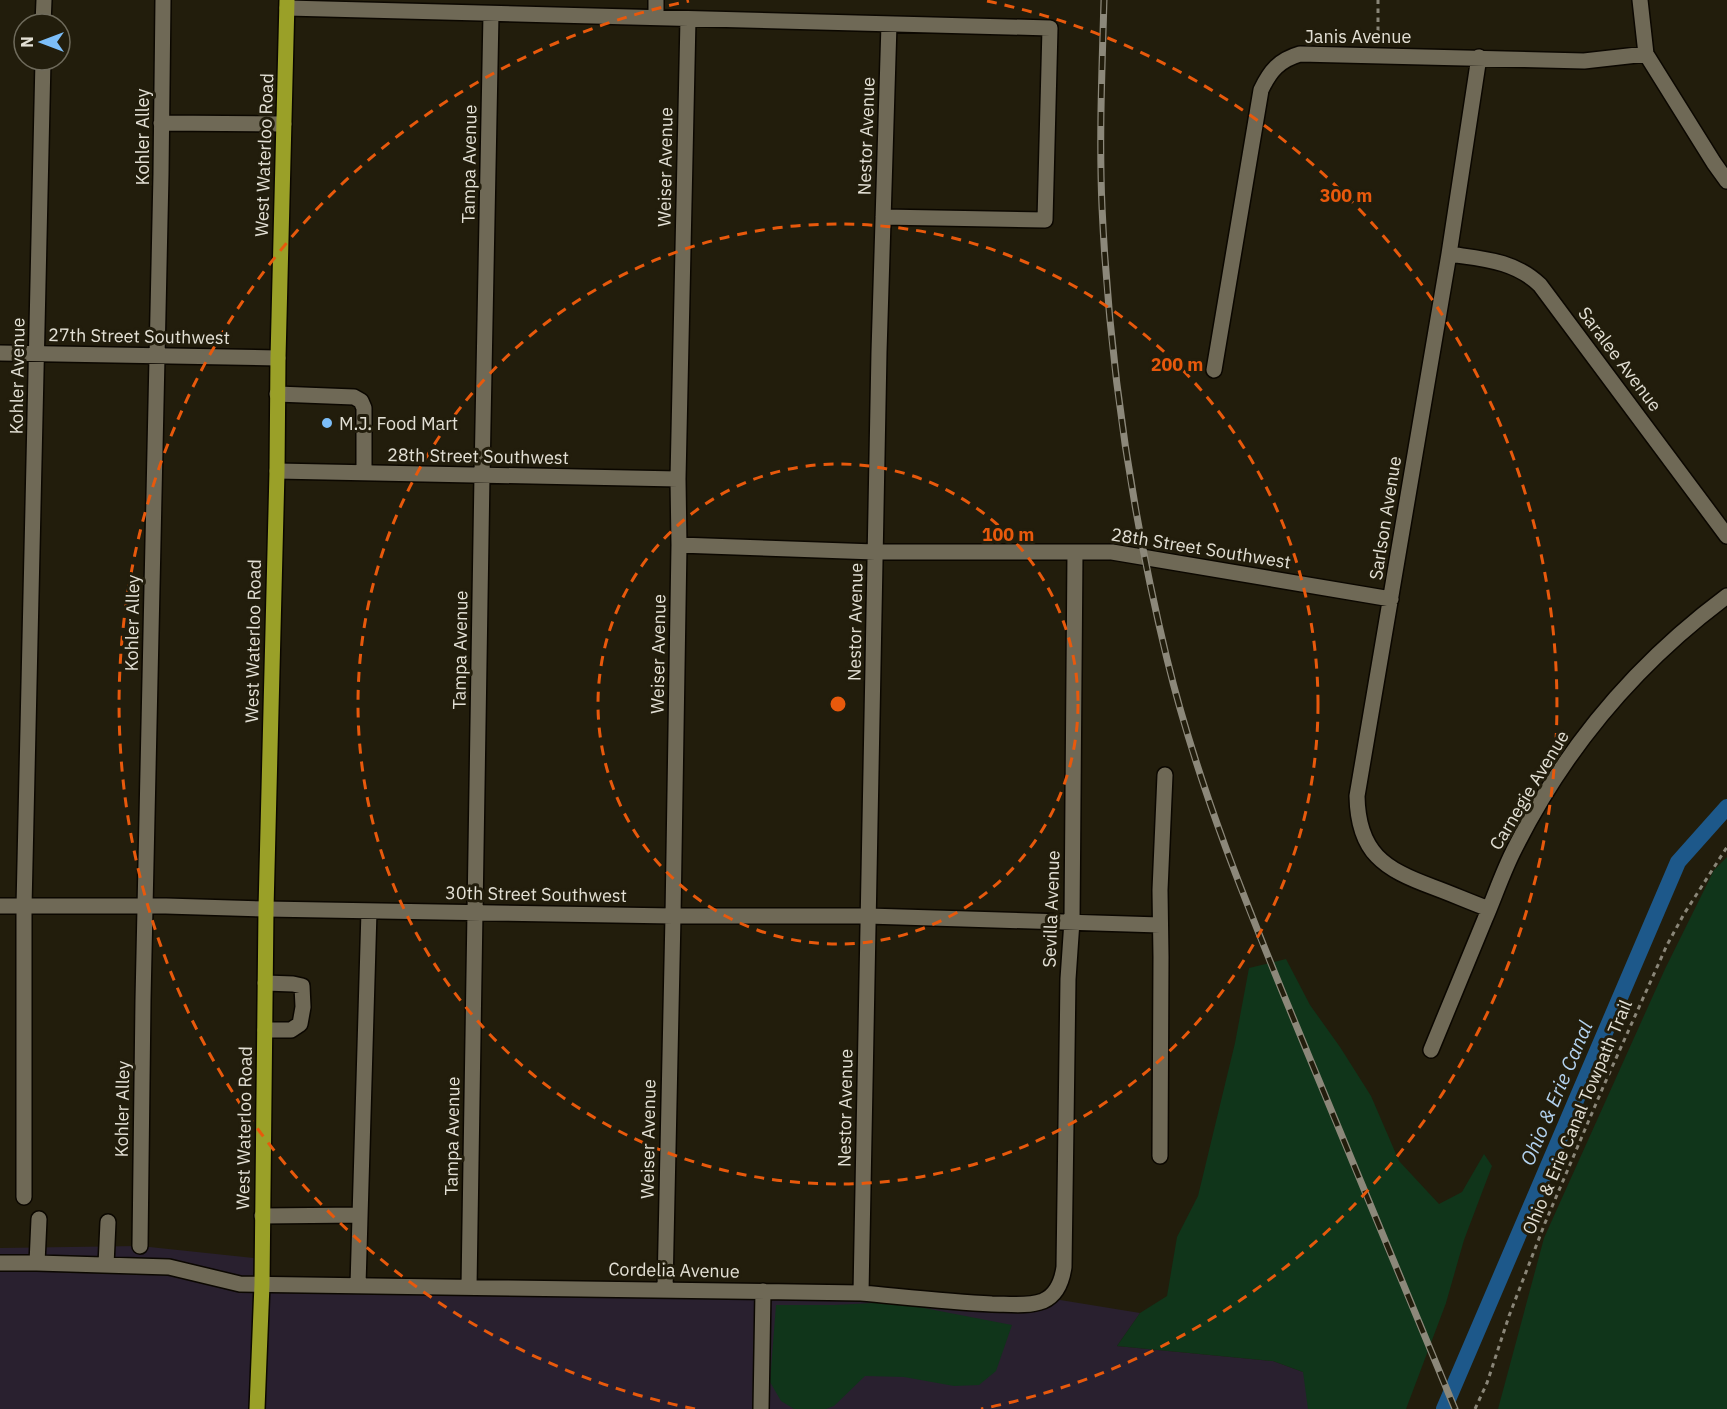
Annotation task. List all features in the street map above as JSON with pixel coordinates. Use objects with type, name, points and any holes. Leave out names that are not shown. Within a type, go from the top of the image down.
[{"type":"main road","name":"West Waterloo Road","points":[[257,1409],[262,1284],[266,909],[287,4]]},
{"type":"street","name":"Kohler Alley","points":[[140,1246],[142,1000],[146,906],[162,0]]},
{"type":"street","points":[[656,0],[656,17]]},
{"type":"street","points":[[1640,0],[1646,54],[1727,181]]},
{"type":"street","points":[[287,4],[450,6],[491,14],[1050,28],[1045,220],[883,217]]},
{"type":"street","name":"Tampa Avenue","points":[[468,1287],[491,14]]},
{"type":"street","name":"Weiser Avenue","points":[[664,1289],[673,915],[678,479],[688,18]]},
{"type":"street","name":"Nestor Avenue","points":[[861,1293],[875,552],[889,24]]},
{"type":"street","name":"Janis Avenue","points":[[1214,370],[1261,90],[1268,75],[1288,57],[1300,54],[1377,54],[1584,61],[1646,54]]},
{"type":"street","name":"Sarlson Avenue","points":[[1479,57],[1449,254],[1357,796],[1360,824],[1371,849],[1390,868],[1402,875],[1489,909]]},
{"type":"street","name":"Kohler Avenue","points":[[24,1197],[24,907],[43,72]]},
{"type":"street","points":[[161,123],[284,124]]},
{"type":"street","name":"Saralee Avenue","points":[[1449,254],[1501,262],[1519,268],[1540,285],[1727,536]]},
{"type":"street","name":"27th Street Southwest","points":[[0,353],[278,358]]},
{"type":"street","points":[[277,394],[354,397],[361,401],[364,408],[364,473]]},
{"type":"street","name":"28th Street Southwest","points":[[277,471],[678,479]]},
{"type":"street","name":"28th Street Southwest","points":[[679,545],[875,552],[1112,552],[1391,599]]},
{"type":"street","name":"Sevilla Avenue","points":[[1064,1267],[1068,990],[1072,921],[1076,552]]},
{"type":"street","name":"Carnegie Avenue","points":[[1431,1050],[1515,847],[1549,788],[1592,726],[1619,693],[1664,648],[1727,596]]},
{"type":"street","points":[[1160,1156],[1160,925],[1165,775]]},
{"type":"street","name":"30th Street Southwest","points":[[0,906],[868,916],[1160,925]]},
{"type":"street","points":[[358,1285],[369,911]]},
{"type":"street","points":[[265,983],[302,986],[303,1007],[300,1024],[291,1030],[265,1030]]},
{"type":"street","points":[[262,1216],[360,1215]]},
{"type":"street","points":[[37,1263],[39,1219]]},
{"type":"street","points":[[106,1265],[108,1222]]},
{"type":"street","name":"Cordelia Avenue","points":[[0,1263],[170,1267],[240,1284],[861,1293],[945,1302],[1032,1304],[1044,1301],[1057,1289],[1062,1280],[1064,1267]]},
{"type":"street","points":[[761,1409],[763,1291]]},
{"type":"path","points":[[1377,54],[1378,0]]},
{"type":"path","name":"Ohio & Erie Canal Towpath Trail","points":[[1475,1409],[1487,1383],[1509,1316],[1545,1223],[1667,945],[1727,847]]},
{"type":"shaded area","points":[[140,1246],[262,1259],[262,1283],[949,1302],[1048,1298],[1140,1313],[1117,1346],[1273,1361],[1303,1372],[1375,1409],[0,1409],[0,1248]]},
{"type":"green space","points":[[1727,857],[1727,1409],[1498,1409],[1544,1238],[1665,969],[1714,870]]},
{"type":"green space","points":[[1286,959],[1310,1005],[1371,1096],[1399,1161],[1439,1204],[1462,1192],[1484,1154],[1492,1166],[1464,1240],[1446,1303],[1406,1409],[1308,1409],[1303,1372],[1273,1361],[1117,1346],[1140,1313],[1167,1296],[1177,1237],[1198,1196],[1235,1043],[1249,968]]},
{"type":"green space","points":[[893,1302],[1012,1325],[996,1371],[979,1385],[954,1386],[904,1377],[865,1376],[834,1406],[826,1409],[794,1409],[781,1401],[770,1382],[776,1305]]},
{"type":"waterway","name":"Ohio & Erie Canal","points":[[1444,1409],[1678,862],[1727,807]]},
{"type":"railway","points":[[1104,0],[1101,181],[1110,321],[1132,491],[1167,659],[1180,710],[1230,859],[1455,1409]]},
{"type":"place","name":"M.J. Food Mart","points":[[327,423]]}]
